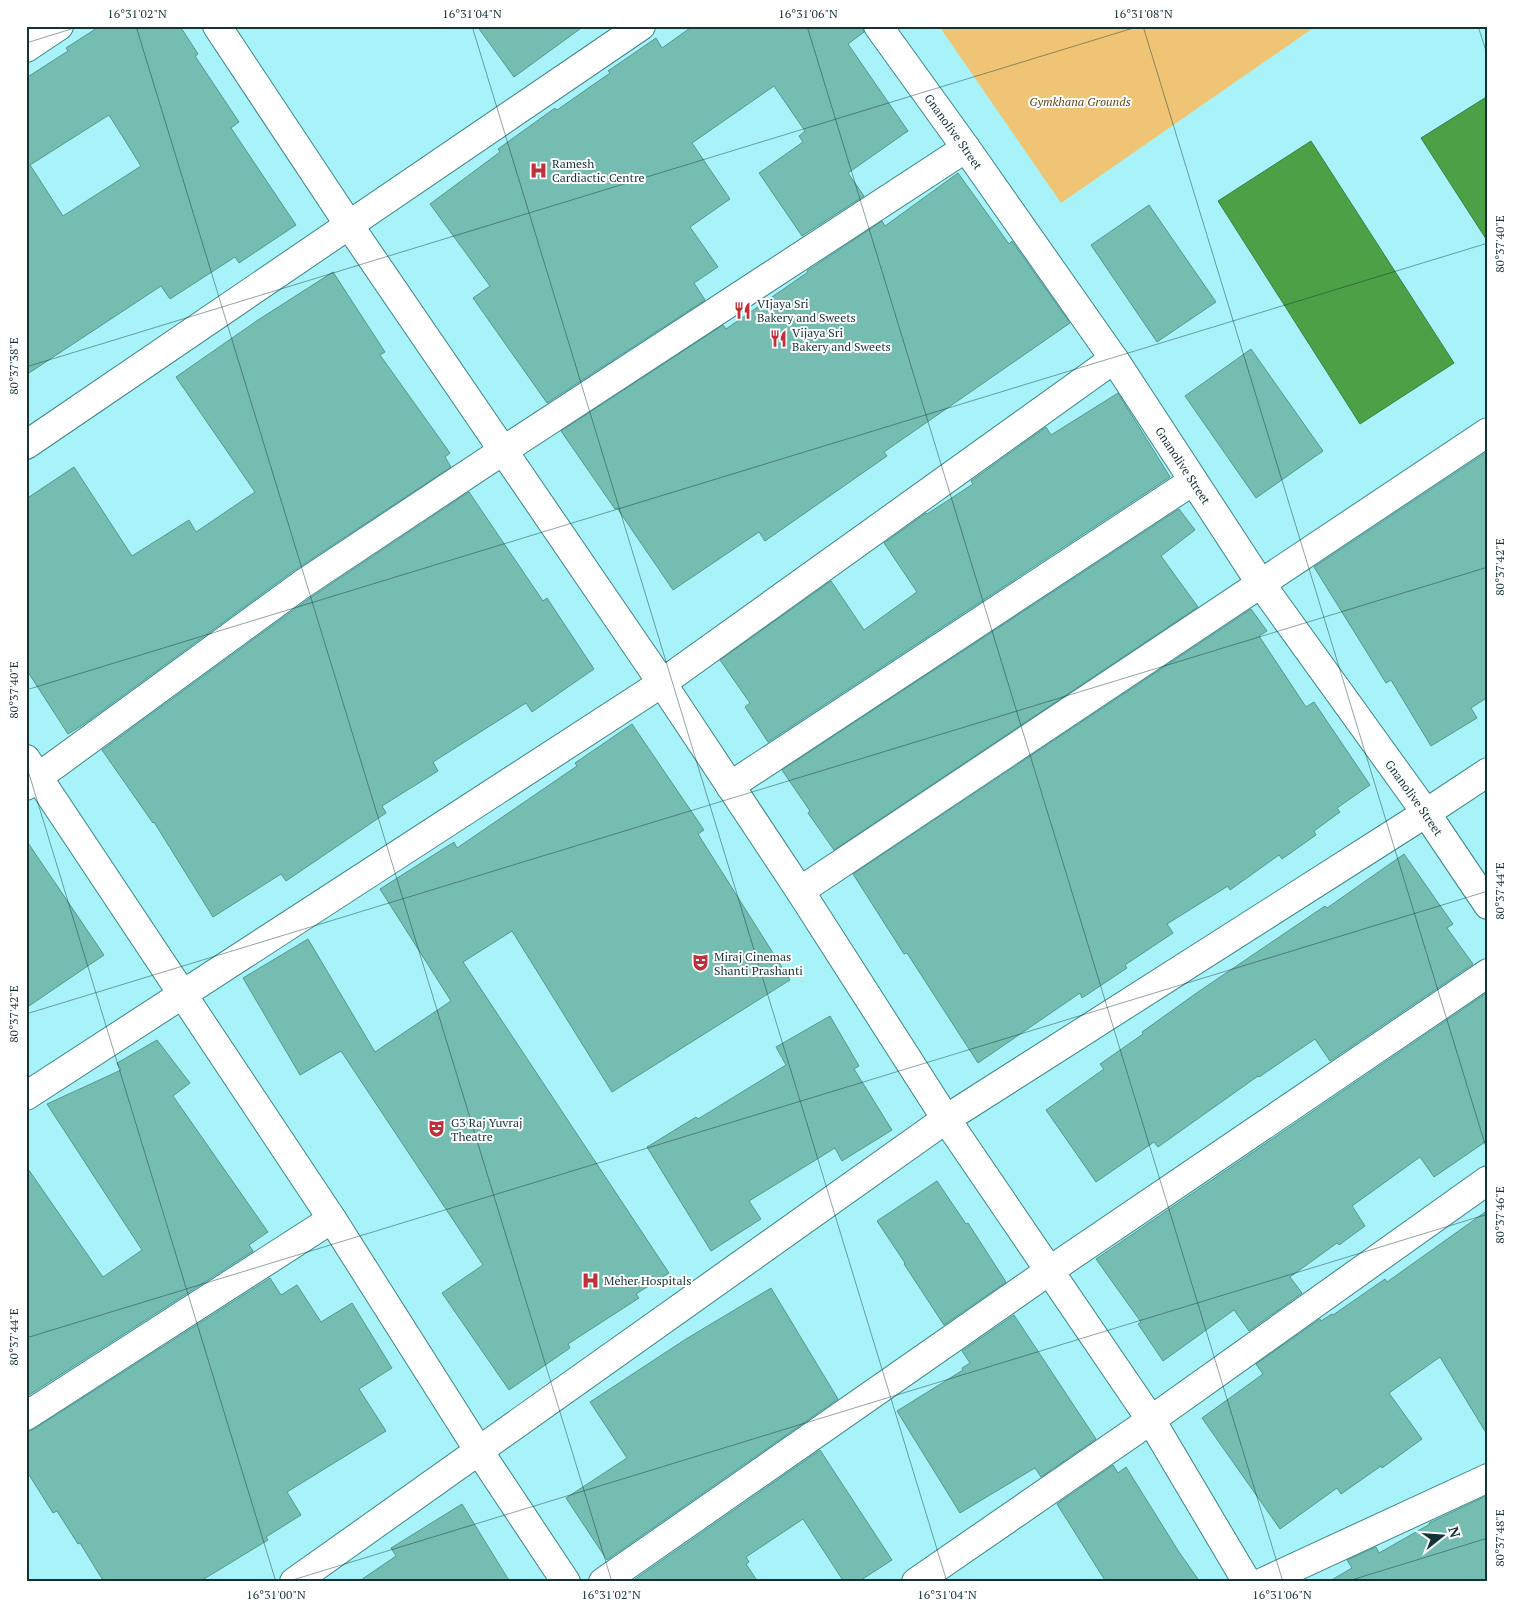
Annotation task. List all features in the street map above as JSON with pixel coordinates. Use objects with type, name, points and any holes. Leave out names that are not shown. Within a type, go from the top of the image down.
[{"type":"street","points":[[26,48],[59,26]]},
{"type":"street","points":[[217,26],[349,225],[662,682],[800,891],[946,1119],[1151,1420],[1247,1582]]},
{"type":"street","points":[[26,445],[641,26]]},
{"type":"street","name":"Gnanolive Street","points":[[878,26],[1114,359],[1261,584],[1426,813],[1488,905]]},
{"type":"street","points":[[566,1582],[479,1451],[332,1219],[182,994],[30,774],[301,585],[966,148]]},
{"type":"street","points":[[26,1096],[662,682],[1114,359]]},
{"type":"street","points":[[800,891],[1488,432]]},
{"type":"street","points":[[730,786],[1193,481]]},
{"type":"street","points":[[294,1582],[946,1119],[1488,772]]},
{"type":"street","points":[[603,1582],[1049,1271],[1488,973]]},
{"type":"street","points":[[916,1582],[1151,1420],[1488,1180]]},
{"type":"street","points":[[26,1416],[332,1219]]},
{"type":"street","points":[[1262,1582],[1488,1478]]},
{"type":"green space","name":"Gymkhana Grounds","points":[[939,26],[1316,26],[1061,203]]},
{"type":"shaded area","points":[[1488,96],[1488,242],[1421,138]]},
{"type":"shaded area","points":[[1311,141],[1454,363],[1360,424],[1218,201]]},
{"type":"building","points":[[100,26],[180,26],[198,54],[195,56],[239,122],[231,128],[296,225],[239,263],[235,257],[170,299],[161,286],[26,375],[26,78],[68,51],[66,48]],"holes":[[[109,115],[141,166],[63,216],[30,165]]]},
{"type":"building","points":[[477,26],[584,26],[514,77]]},
{"type":"building","points":[[693,26],[863,26],[864,32],[848,44],[908,131],[848,173],[864,196],[802,236],[759,173],[803,142],[799,136],[805,131],[774,86],[692,143],[730,199],[690,227],[718,267],[694,283],[705,300],[547,403],[473,298],[490,286],[430,204],[500,152],[498,149],[555,108],[557,110],[610,73],[608,71],[656,38],[662,48]]},
{"type":"building","points":[[958,173],[1009,244],[1012,241],[1070,323],[884,452],[887,456],[765,541],[759,532],[673,590],[561,431],[723,325],[726,329],[807,271],[882,221],[885,226]]},
{"type":"building","points":[[1149,205],[1216,302],[1157,342],[1091,245]]},
{"type":"building","points":[[333,272],[385,352],[380,355],[450,453],[445,457],[451,467],[292,572],[68,734],[26,669],[26,499],[74,467],[132,556],[189,520],[196,532],[255,492],[176,377],[258,320]]},
{"type":"building","points":[[1251,349],[1323,451],[1256,498],[1185,396]]},
{"type":"building","points":[[1118,393],[1170,477],[768,742],[745,707],[750,703],[720,660],[831,581],[864,630],[917,592],[884,543],[926,513],[973,484],[971,481],[1046,427],[1051,435]]},
{"type":"building","points":[[1488,451],[1488,697],[1471,708],[1477,718],[1431,746],[1391,680],[1386,683],[1314,567]]},
{"type":"building","points":[[469,492],[543,601],[547,598],[594,669],[532,712],[526,703],[433,762],[438,771],[382,806],[386,813],[286,881],[281,874],[213,917],[154,822],[102,750],[310,598]]},
{"type":"building","points":[[1179,509],[1195,530],[1161,556],[1198,607],[834,850],[808,813],[810,811],[782,770]]},
{"type":"building","points":[[1251,609],[1267,631],[1259,636],[1306,707],[1314,702],[1370,785],[1337,808],[1340,812],[1314,831],[1316,835],[1282,859],[1279,855],[1230,890],[1228,886],[1167,924],[1173,933],[1125,965],[1127,968],[1082,998],[1080,993],[978,1063],[907,953],[904,954],[853,874]]},
{"type":"building","points":[[632,724],[704,830],[698,834],[790,980],[612,1092],[512,931],[463,962],[669,1273],[636,1294],[639,1298],[568,1344],[570,1348],[509,1390],[442,1293],[483,1265],[341,1051],[300,1075],[243,978],[308,939],[375,1052],[451,1001],[380,889],[454,842],[457,848],[577,766],[575,763]]},
{"type":"building","points":[[26,840],[104,955],[26,1008]]},
{"type":"building","points":[[1404,854],[1453,924],[1447,928],[1473,964],[1330,1061],[1315,1039],[1258,1076],[1158,1147],[1154,1142],[1096,1182],[1046,1110],[1104,1069],[1100,1064],[1143,1034],[1142,1032],[1198,992],[1325,906],[1327,908]]},
{"type":"building","points":[[1488,992],[1488,1140],[1434,1177],[1420,1157],[1352,1206],[1365,1226],[1339,1245],[1337,1243],[1290,1277],[1302,1293],[1249,1331],[1234,1310],[1163,1361],[1138,1324],[1141,1322],[1096,1259]]},
{"type":"building","points":[[830,1016],[859,1066],[854,1069],[892,1130],[842,1161],[835,1148],[749,1201],[761,1219],[711,1251],[647,1147],[696,1117],[698,1119],[786,1065],[776,1047]]},
{"type":"building","points":[[157,1040],[190,1083],[173,1096],[268,1232],[249,1245],[253,1251],[26,1397],[26,1166],[103,1277],[142,1250],[47,1104],[121,1070],[117,1063]]},
{"type":"building","points":[[937,1181],[966,1224],[968,1223],[1006,1282],[944,1325],[877,1221]]},
{"type":"building","points":[[1488,1210],[1488,1436],[1440,1357],[1389,1393],[1422,1439],[1382,1468],[1381,1466],[1341,1494],[1337,1488],[1280,1529],[1202,1418],[1263,1374],[1256,1364],[1320,1319],[1321,1321],[1333,1315],[1385,1279],[1387,1282]]},
{"type":"building","points":[[270,1278],[281,1295],[297,1285],[321,1322],[352,1303],[392,1368],[359,1389],[386,1431],[287,1492],[301,1515],[266,1537],[268,1540],[199,1582],[104,1582],[80,1543],[78,1544],[57,1511],[53,1513],[26,1470],[26,1432],[34,1429]]},
{"type":"building","points":[[771,1288],[838,1399],[607,1560],[566,1498],[627,1458],[590,1402],[686,1339]]},
{"type":"building","points":[[1014,1315],[1096,1439],[1041,1477],[1035,1468],[960,1513],[897,1411],[963,1370],[962,1368],[970,1363],[962,1351]]},
{"type":"building","points":[[820,1450],[892,1560],[858,1582],[844,1582],[803,1519],[746,1557],[749,1562],[746,1564],[758,1582],[631,1582]]},
{"type":"building","points":[[1113,1465],[1118,1473],[1126,1467],[1200,1582],[1106,1582],[1057,1504]]},
{"type":"building","points":[[1488,1495],[1488,1582],[1328,1582],[1352,1568],[1347,1560],[1376,1547],[1379,1553],[1429,1523]]},
{"type":"building","points":[[462,1504],[510,1582],[358,1582],[396,1556],[391,1548]]},
{"type":"place","name":"Ramesh Cardiactic Centre","points":[[538,170]]},
{"type":"place","name":"VIjaya Sri Bakery and Sweets","points":[[743,310]]},
{"type":"place","name":"Vijaya Sri Bakery and Sweets","points":[[778,339]]},
{"type":"place","name":"Miraj Cinemas Shanti Prashanti","points":[[700,963]]},
{"type":"place","name":"G3 Raj Yuvraj Theatre","points":[[437,1129]]},
{"type":"place","name":"Meher Hospitals","points":[[590,1280]]}]
